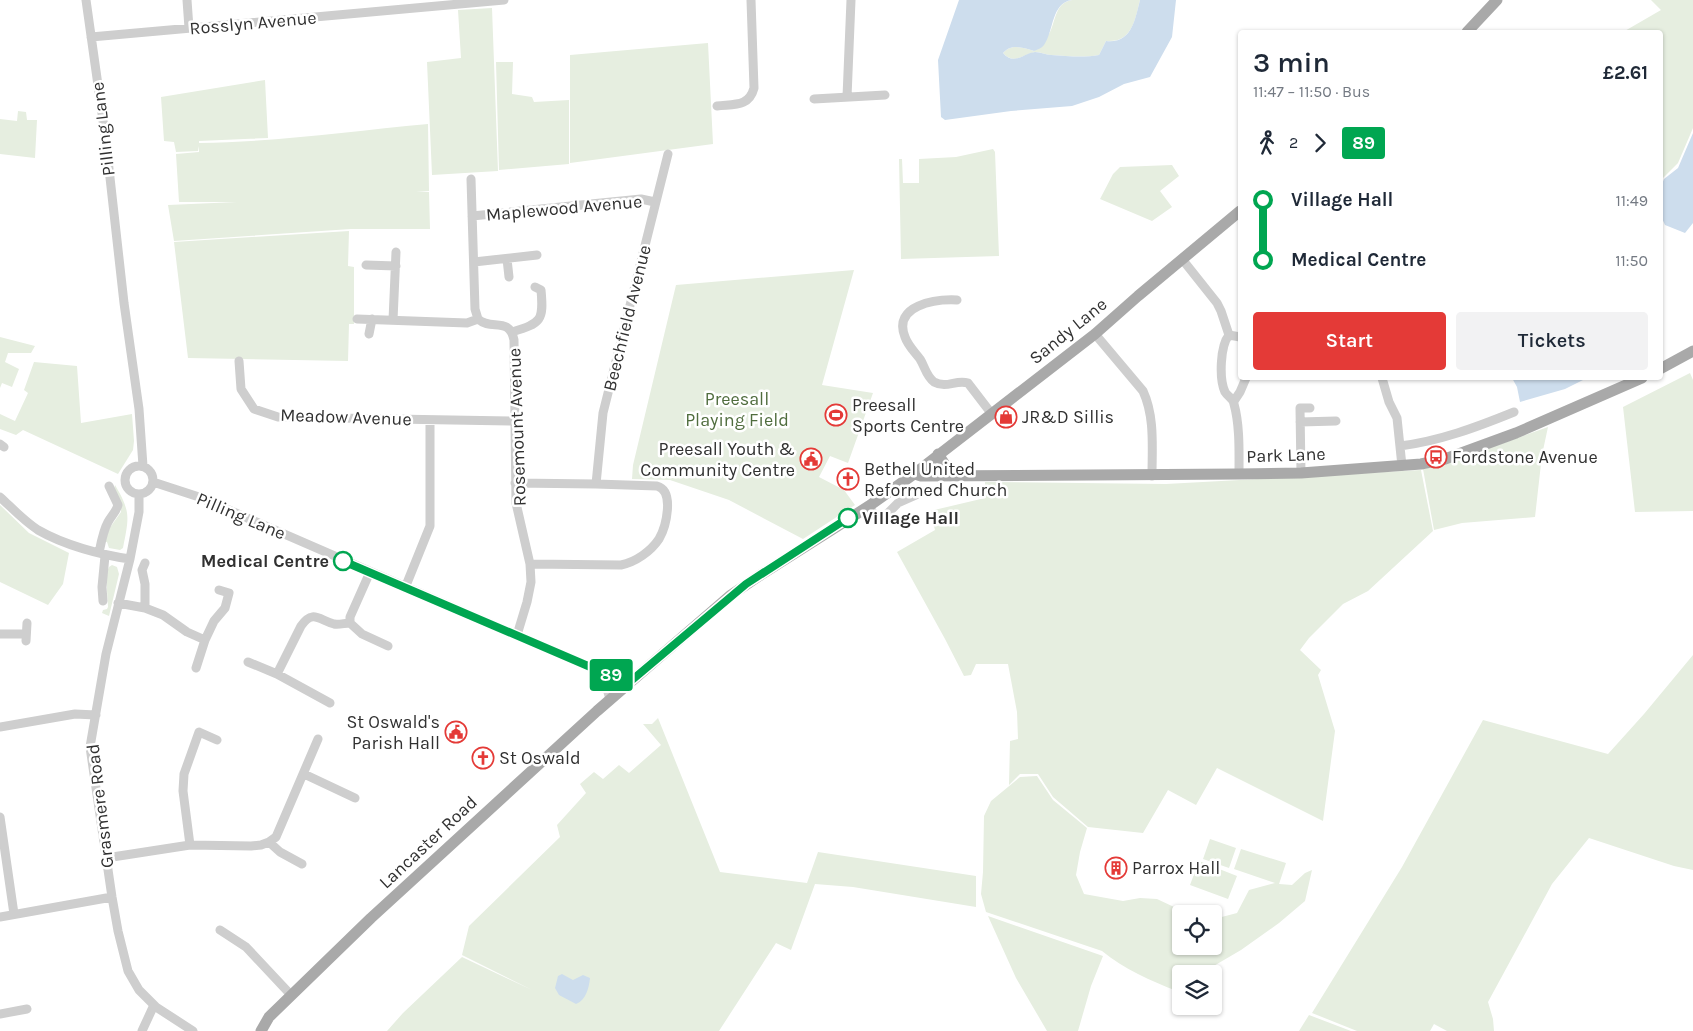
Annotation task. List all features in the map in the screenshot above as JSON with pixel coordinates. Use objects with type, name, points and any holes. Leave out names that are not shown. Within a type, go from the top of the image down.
[{"type":"main road","points":[[1469,30],[1497,0]]},
{"type":"main road","name":"Sandy Lane","points":[[914,474],[1095,334],[1238,213]]},
{"type":"main road","points":[[1663,367],[1693,352]]},
{"type":"main road","name":"Park Lane","points":[[914,474],[921,476],[1152,476],[1239,474],[1402,466],[1433,462],[1524,430],[1637,380]]},
{"type":"main road","points":[[938,454],[949,472],[949,476]]},
{"type":"main road","name":"Lancaster Road","points":[[261,1031],[269,1017],[291,995],[610,699],[746,584],[869,506],[914,474]]},
{"type":"street","name":"Pilling Lane","points":[[86,0],[106,142],[124,302],[139,410],[143,466]]},
{"type":"street","points":[[186,0],[189,28]]},
{"type":"street","name":"Rosslyn Avenue","points":[[92,37],[504,0]]},
{"type":"street","points":[[718,106],[745,102],[752,95],[754,88],[751,0]]},
{"type":"street","points":[[847,97],[851,0]]},
{"type":"street","points":[[814,99],[885,95]]},
{"type":"street","name":"Beechfield Avenue","points":[[596,484],[603,413],[668,154]]},
{"type":"street","points":[[470,179],[475,309],[478,319]]},
{"type":"street","name":"Maplewood Avenue","points":[[472,216],[641,199],[655,202]]},
{"type":"street","points":[[393,320],[396,252]]},
{"type":"street","points":[[474,262],[537,255]]},
{"type":"street","points":[[507,259],[509,277]]},
{"type":"street","points":[[1182,259],[1217,303],[1229,335]]},
{"type":"street","points":[[366,265],[396,266]]},
{"type":"street","points":[[512,332],[532,326],[541,316],[543,303],[541,290],[534,287]]},
{"type":"street","points":[[957,300],[937,300],[919,305],[906,317],[903,331],[909,346],[922,361],[925,370],[932,379],[944,385],[961,382],[968,383],[991,413]]},
{"type":"street","name":"Rosemount Avenue","points":[[357,319],[467,323],[478,319],[486,324],[507,327],[512,332],[514,340],[516,503],[530,564],[531,582],[517,636]]},
{"type":"street","points":[[369,334],[372,319]]},
{"type":"street","points":[[1095,334],[1144,391],[1148,402],[1151,425],[1152,476]]},
{"type":"street","points":[[1229,335],[1238,337]]},
{"type":"street","points":[[1229,335],[1225,340],[1223,348],[1222,379],[1224,390],[1234,401],[1238,429],[1239,474]]},
{"type":"street","name":"Meadow Avenue","points":[[239,361],[241,389],[254,409],[278,417],[514,421]]},
{"type":"street","points":[[1234,401],[1245,380]]},
{"type":"street","points":[[1384,380],[1389,402],[1397,418],[1402,466]]},
{"type":"street","points":[[1301,472],[1300,408],[1310,408]]},
{"type":"street","points":[[1400,446],[1453,435],[1514,412]]},
{"type":"street","name":"Meadow Avenue","points":[[405,588],[430,526],[430,420]]},
{"type":"street","points":[[1300,422],[1336,421]]},
{"type":"street","points":[[143,466],[150,470],[153,482],[149,490],[140,495],[129,490],[125,483],[125,478],[133,468],[143,466]]},
{"type":"street","name":"Pilling Lane","points":[[153,482],[199,497],[405,588],[630,683]]},
{"type":"street","points":[[515,483],[657,486],[665,491],[668,502],[662,530],[655,544],[635,561],[622,565],[530,564]]},
{"type":"street","points":[[103,600],[103,532],[108,521],[116,512],[118,505],[109,491]]},
{"type":"street","name":"Grasmere Road","points":[[140,495],[130,559],[106,654],[90,747],[112,897],[128,972],[139,990],[154,1005],[192,1031]]},
{"type":"street","points":[[869,506],[875,516],[879,518],[887,514],[898,503],[916,495]]},
{"type":"street","points":[[0,497],[37,530],[102,554],[130,559]]},
{"type":"street","points":[[145,608],[145,584],[142,570],[146,563]]},
{"type":"street","points":[[350,623],[350,617],[370,572]]},
{"type":"street","points":[[196,668],[205,640],[214,621],[225,608],[233,592],[219,590]]},
{"type":"street","points":[[118,603],[145,608],[164,615],[187,632],[205,640]]},
{"type":"street","points":[[277,674],[301,626],[306,619],[316,616],[335,624],[350,623],[362,634],[388,646]]},
{"type":"street","points":[[0,634],[26,637],[27,623]]},
{"type":"street","points":[[248,662],[277,674],[330,703]]},
{"type":"street","points":[[602,672],[610,699]]},
{"type":"street","points":[[0,727],[75,714],[96,715]]},
{"type":"street","points":[[190,845],[183,791],[184,774],[196,730],[217,740]]},
{"type":"street","points":[[106,858],[190,845],[251,846],[269,842],[276,837],[280,830],[318,739]]},
{"type":"street","points":[[304,774],[355,798]]},
{"type":"street","points":[[0,821],[14,914]]},
{"type":"street","points":[[269,842],[280,852],[302,864]]},
{"type":"street","points":[[0,917],[112,897]]},
{"type":"street","points":[[220,930],[246,947],[291,995]]},
{"type":"street","points":[[142,1031],[154,1005]]},
{"type":"street","points":[[0,1014],[27,1010]]},
{"type":"green space","points":[[1072,0],[1140,0],[1131,29],[1122,38],[1115,41],[1106,41],[1099,55],[1069,56],[1036,52],[1016,59],[1007,57],[1003,53],[1014,47],[1034,51],[1049,35],[1059,8]]},
{"type":"green space","points":[[1651,0],[1693,0],[1693,128],[1678,163],[1663,178],[1663,30],[1626,30],[1661,10]]},
{"type":"green space","points":[[492,8],[498,171],[432,175],[427,62],[461,58],[458,10]]},
{"type":"green space","points":[[708,43],[713,144],[570,163],[570,55]]},
{"type":"green space","points":[[496,62],[513,62],[512,94],[532,97],[534,102],[569,100],[569,164],[499,170]]},
{"type":"green space","points":[[265,80],[268,138],[199,141],[199,143],[285,138],[428,124],[429,191],[416,192],[429,192],[430,229],[351,229],[174,241],[168,205],[237,202],[179,202],[176,154],[199,152],[199,146],[198,151],[176,152],[174,142],[164,141],[161,97]]},
{"type":"green space","points":[[18,111],[26,112],[27,120],[37,120],[35,158],[0,154],[0,119],[17,121]]},
{"type":"green space","points":[[993,149],[995,152],[999,256],[901,259],[899,159],[902,159],[903,183],[919,183],[919,159],[956,157]]},
{"type":"green space","points":[[1172,165],[1179,176],[1160,191],[1172,207],[1152,221],[1100,199],[1113,174],[1120,167]]},
{"type":"green space","points":[[349,231],[348,266],[354,267],[354,324],[349,324],[348,361],[188,358],[174,242]]},
{"type":"green space","name":"Preesall Playing Field","points":[[854,270],[822,385],[873,393],[848,463],[830,456],[819,477],[844,490],[855,505],[803,539],[729,500],[670,480],[632,479],[633,465],[676,285]]},
{"type":"green space","points":[[0,337],[35,346],[31,353],[8,353],[5,362],[19,369],[12,387],[2,383],[0,388]]},
{"type":"green space","points":[[34,362],[77,366],[81,423],[132,414],[133,450],[118,474],[23,430],[16,435],[0,429],[0,414],[15,421],[28,393],[24,390]]},
{"type":"green space","points":[[1690,373],[1693,380],[1693,511],[1635,512],[1623,407]]},
{"type":"green space","points":[[1548,427],[1542,455],[1535,517],[1462,523],[1434,530],[1423,469],[1442,465]]},
{"type":"green space","points":[[1421,470],[1433,531],[1368,591],[1343,604],[1309,638],[1300,650],[1321,670],[1318,675],[1335,731],[1323,821],[1217,768],[1196,805],[1168,790],[1143,833],[1088,827],[1053,797],[1038,774],[1020,774],[1009,785],[1010,741],[1018,739],[1017,712],[1008,664],[976,664],[971,675],[964,676],[897,552],[935,530],[930,511],[985,498],[985,482],[1166,484]]},
{"type":"green space","points":[[115,485],[124,502],[127,515],[127,529],[123,548],[120,550],[109,548],[107,542],[105,542],[109,529],[121,512],[121,506],[114,490]]},
{"type":"green space","points":[[0,505],[29,533],[69,553],[63,584],[48,605],[0,582]]},
{"type":"green space","points":[[112,565],[117,567],[119,574],[109,616],[102,613],[108,607],[106,574]]},
{"type":"green space","points":[[1693,655],[1693,870],[1674,866],[1589,838],[1552,884],[1488,1002],[1494,1031],[1447,1031],[1434,1024],[1430,1031],[1357,1031],[1312,1013],[1402,867],[1483,720],[1608,754]]},
{"type":"green space","points":[[658,718],[720,872],[807,883],[818,852],[976,876],[976,907],[853,887],[815,884],[791,950],[776,943],[719,1031],[387,1031],[403,1013],[462,957],[532,990],[462,955],[469,926],[560,837],[557,825],[586,793],[580,784],[594,772],[603,779],[619,765],[629,773],[661,745],[643,724],[652,724]]},
{"type":"green space","points":[[1037,776],[1053,800],[1087,828],[1076,875],[1084,894],[1123,901],[1140,898],[1157,899],[1172,906],[1172,955],[1222,955],[1222,917],[1237,913],[1249,890],[1275,883],[1234,869],[1241,849],[1286,863],[1279,884],[1292,885],[1305,873],[1312,870],[1305,901],[1279,923],[1241,950],[1215,965],[1172,965],[1172,989],[1138,974],[1102,951],[986,912],[981,894],[984,816],[991,801],[1020,777]]},
{"type":"green space","points":[[1210,839],[1236,848],[1229,868],[1203,859]]},
{"type":"green space","points":[[1199,861],[1237,876],[1228,899],[1190,885]]},
{"type":"green space","points":[[988,916],[1103,956],[1091,986],[1078,1031],[1047,1031],[1016,978]]},
{"type":"green space","points":[[1309,1015],[1351,1031],[1299,1031]]},
{"type":"water","points":[[959,0],[1072,0],[1060,6],[1042,47],[1034,51],[1014,47],[1003,53],[1007,57],[1015,59],[1035,52],[1069,56],[1099,55],[1106,41],[1122,39],[1131,29],[1140,0],[1176,0],[1172,37],[1150,77],[1124,84],[1099,97],[1072,106],[1011,111],[945,120],[941,117],[938,60]]},
{"type":"water","points":[[1693,133],[1693,223],[1685,233],[1665,225],[1663,221],[1663,182],[1678,168]]},
{"type":"water","points":[[1513,380],[1583,380],[1565,389],[1520,402],[1517,387]]},
{"type":"water","points":[[562,974],[573,980],[583,975],[590,978],[585,997],[576,1004],[559,995],[555,988],[558,976]]},
{"type":"bus line","name":"89","points":[[343,561],[602,672],[632,680],[746,584],[848,518]]},
{"type":"place","name":"Preesall Sports Centre","points":[[836,415]]},
{"type":"place","name":"JR&D Sillis","points":[[1006,417]]},
{"type":"place","name":"Fordstone Avenue","points":[[1436,457]]},
{"type":"place","name":"Preesall Youth & Community Centre","points":[[811,459]]},
{"type":"place","name":"Bethel United Reformed Church","points":[[848,479]]},
{"type":"place","name":"Village Hall","points":[[848,518]]},
{"type":"place","name":"Medical Centre","points":[[343,561]]},
{"type":"place","name":"St Oswald's Parish Hall","points":[[456,732]]},
{"type":"place","name":"St Oswald","points":[[483,758]]},
{"type":"place","name":"Parrox Hall","points":[[1116,868]]}]
